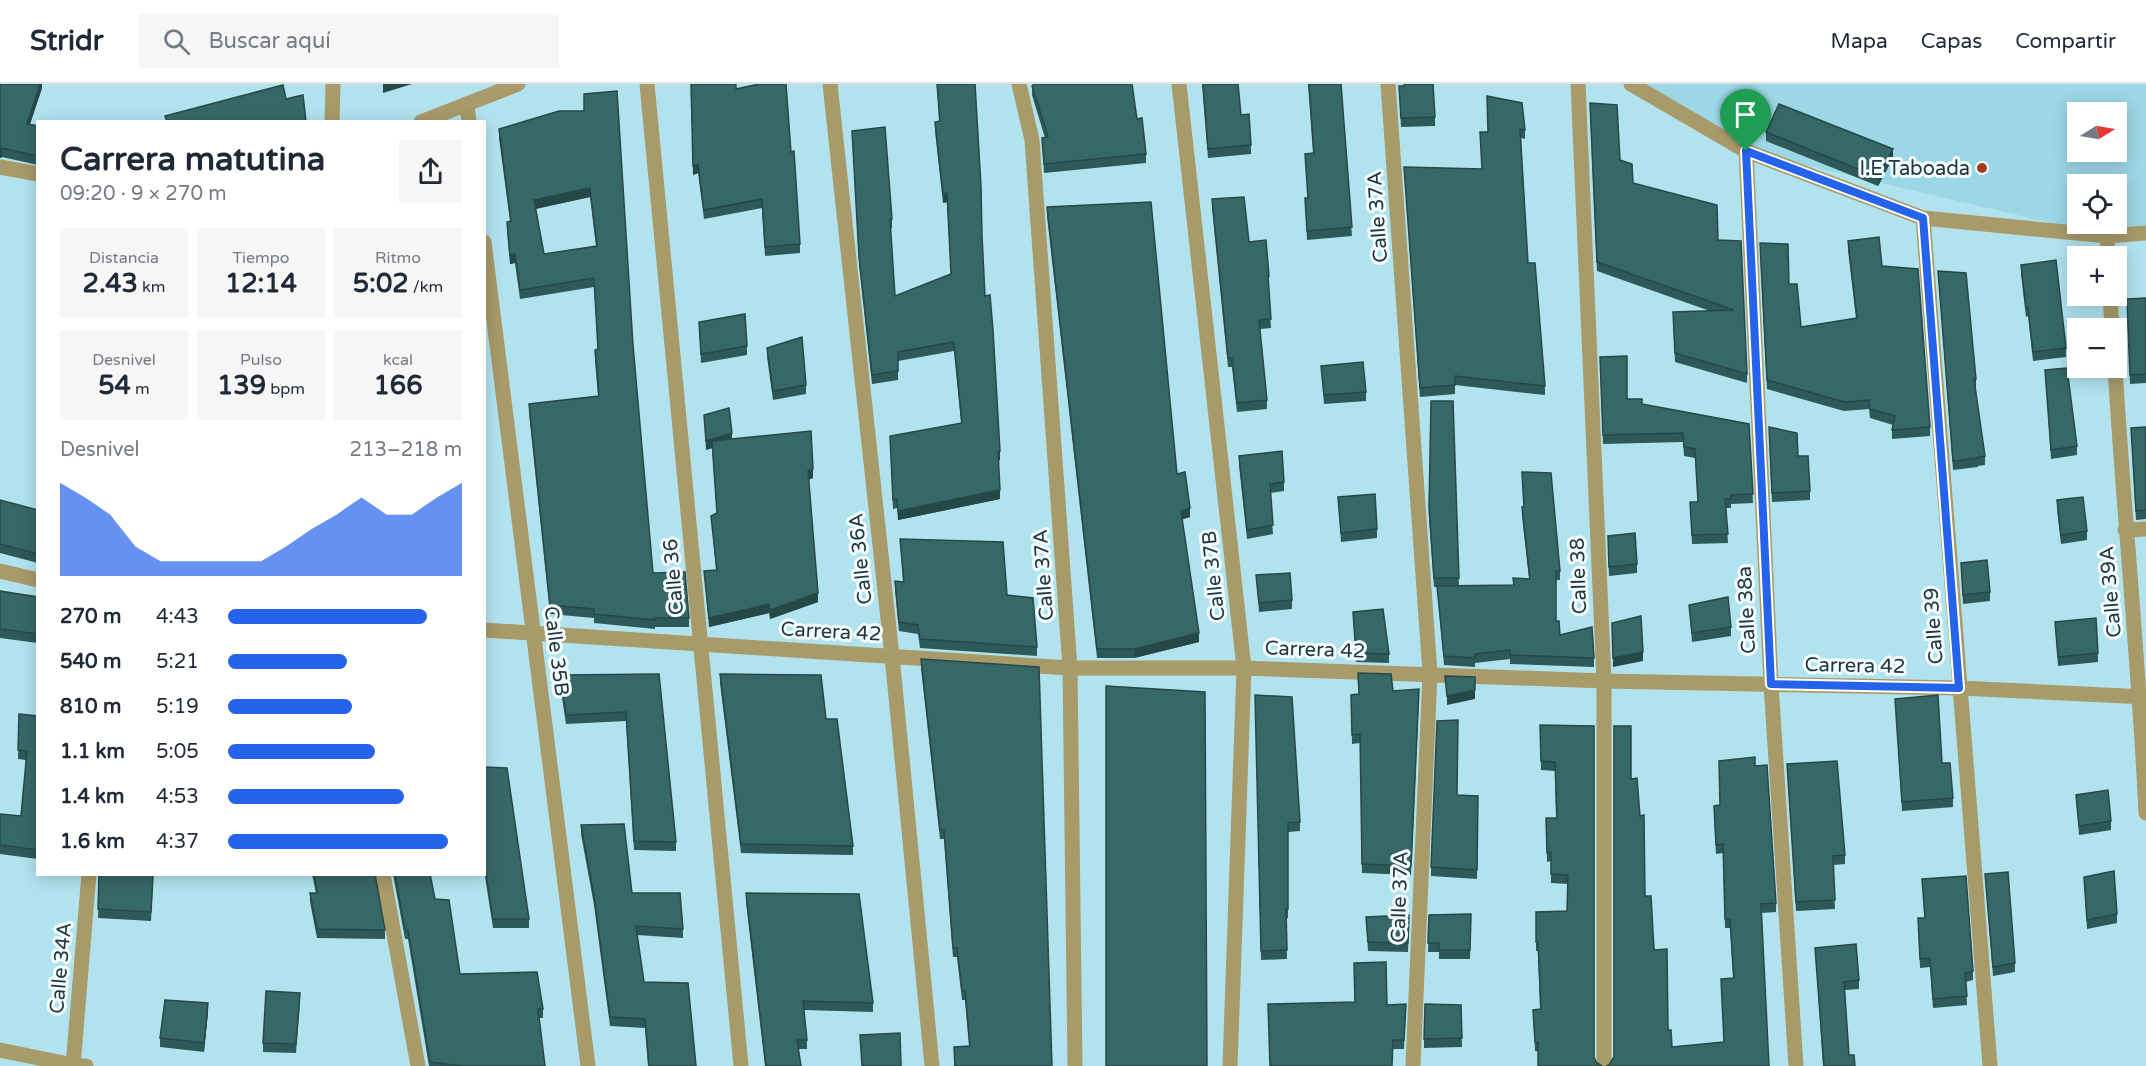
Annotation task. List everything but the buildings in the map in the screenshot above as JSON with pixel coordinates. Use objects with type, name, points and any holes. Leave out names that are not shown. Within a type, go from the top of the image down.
[{"type":"street","points":[[332,120],[333,84]]},
{"type":"street","points":[[426,120],[518,84]]},
{"type":"street","name":"Calle 36","points":[[646,84],[741,1066]]},
{"type":"street","name":"Calle 36A","points":[[830,84],[892,656],[932,1066]]},
{"type":"street","name":"Calle 37A","points":[[1019,84],[1032,140],[1070,668],[1075,1066]]},
{"type":"street","name":"Calle 37B","points":[[1179,84],[1244,668],[1230,1066]]},
{"type":"street","name":"Calle 37A","points":[[1388,84],[1430,673],[1413,1066]]},
{"type":"street","name":"Calle 38","points":[[1578,84],[1604,681],[1604,1066]]},
{"type":"street","points":[[1631,84],[1746,151],[1923,218],[2106,236],[2146,233]]},
{"type":"street","points":[[467,104],[469,120]]},
{"type":"street","name":"Calle 38a","points":[[1746,151],[1771,684],[1796,1066]]},
{"type":"street","points":[[0,167],[36,174]]},
{"type":"street","name":"Calle 39","points":[[1923,218],[1990,1066]]},
{"type":"street","points":[[2106,236],[2107,246]]},
{"type":"street","name":"Calle 35B","points":[[486,258],[588,1066]]},
{"type":"street","name":"Calle 39A","points":[[2116,378],[2125,530],[2143,697],[2146,813]]},
{"type":"street","points":[[2125,530],[2146,529]]},
{"type":"street","points":[[0,571],[36,580]]},
{"type":"street","name":"Carrera 42","points":[[486,630],[1070,668],[1244,668],[1430,673],[1604,681],[1959,688],[2143,697]]},
{"type":"street","name":"Calle 34A","points":[[78,1066],[89,876]]},
{"type":"street","points":[[383,876],[418,1066]]},
{"type":"street","points":[[0,1050],[78,1066]]},
{"type":"shaded area","name":"I.E Taboada","points":[[1631,84],[2146,84],[2146,233],[2106,236],[2098,234],[2127,234],[2127,174],[2067,174],[2067,227],[1746,151]]},
{"type":"place","name":"I.E Taboada","points":[[1982,168]]},
{"type":"route","points":[[1746,151],[1923,218],[1959,688],[1771,684],[1746,151]]}]
